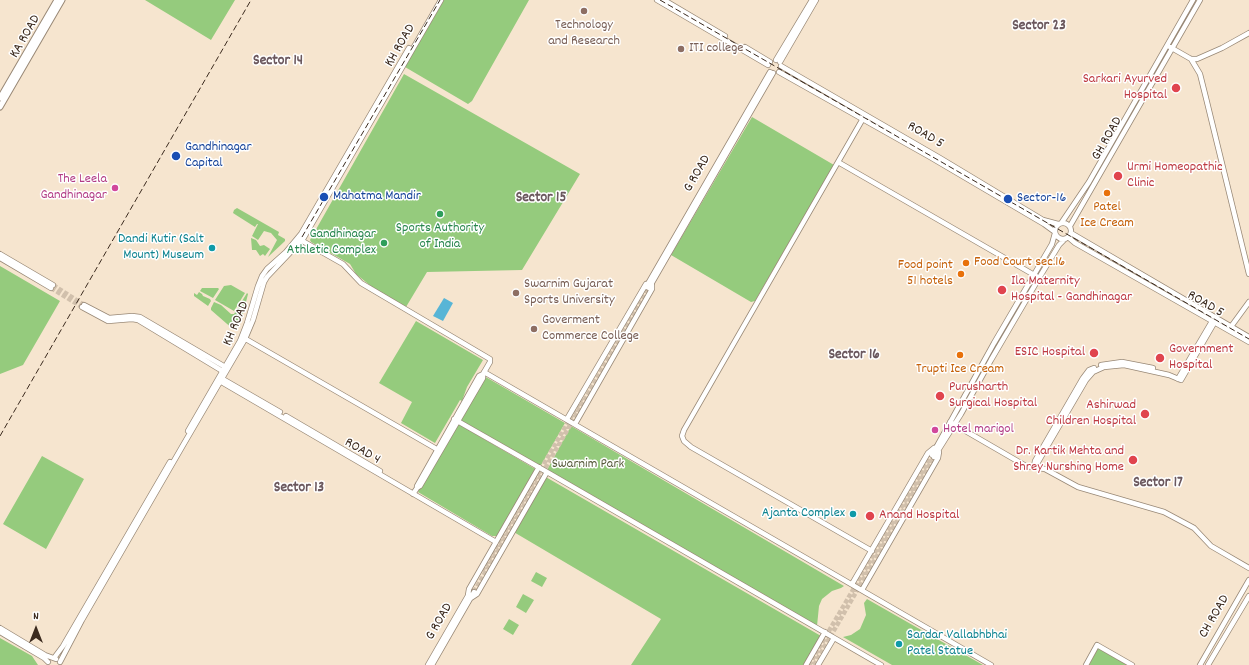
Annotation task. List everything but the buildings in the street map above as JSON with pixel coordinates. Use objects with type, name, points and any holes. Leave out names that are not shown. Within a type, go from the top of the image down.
[{"type":"main road","name":"KA ROAD","points":[[0,98],[56,0]]},
{"type":"main road","name":"KA ROAD","points":[[0,106],[62,0]]},
{"type":"street","name":"KH ROAD","points":[[300,239],[311,217],[437,0]]},
{"type":"street","name":"KH ROAD","points":[[48,664],[63,646],[244,338],[267,277],[300,239],[440,0]]},
{"type":"street","points":[[657,0],[769,64],[779,63]]},
{"type":"street","points":[[664,0],[769,64],[772,72],[779,72],[779,63],[812,0]]},
{"type":"street","points":[[779,63],[816,0]]},
{"type":"street","name":"GH ROAD","points":[[1060,223],[1088,182],[1193,0]]},
{"type":"street","name":"GH ROAD","points":[[1070,226],[1200,0]]},
{"type":"street","points":[[1191,59],[1202,58],[1249,33]]},
{"type":"street","points":[[1167,44],[1172,49],[1191,59],[1200,74],[1249,274]]},
{"type":"street","name":"ROAD 5","points":[[779,63],[864,117],[1055,232]]},
{"type":"street","name":"G ROAD","points":[[648,287],[772,72]]},
{"type":"street","name":"ROAD 5","points":[[779,72],[864,117],[1043,220],[1060,223]]},
{"type":"street","points":[[864,117],[684,430],[682,436],[684,441],[691,446],[872,551]]},
{"type":"street","points":[[838,162],[1039,278]]},
{"type":"street","points":[[933,456],[1039,278],[1059,246],[1068,237],[1070,226],[1067,223],[1060,223],[1055,228],[1052,244],[1033,275],[952,423]]},
{"type":"street","points":[[1055,232],[1058,237],[1068,237]]},
{"type":"street","name":"ROAD 5","points":[[1068,237],[1216,317],[1249,342]]},
{"type":"street","name":"ROAD 5","points":[[1068,237],[1075,243],[1213,323],[1249,337]]},
{"type":"street","points":[[300,239],[343,264],[359,281],[488,357],[490,362],[483,378],[438,450],[420,486],[415,491]]},
{"type":"street","points":[[0,254],[52,287],[0,258]]},
{"type":"street","points":[[567,419],[644,286],[651,282],[652,289],[575,424]]},
{"type":"street","points":[[1230,329],[1249,302]]},
{"type":"street","points":[[83,306],[108,321],[138,320],[225,370]]},
{"type":"street","points":[[1034,465],[1083,378],[1092,369],[1108,364],[1122,362],[1137,364],[1180,377],[1216,317]]},
{"type":"street","points":[[244,338],[438,450]]},
{"type":"street","points":[[484,373],[567,419],[991,665]]},
{"type":"street","name":"ROAD 4","points":[[220,379],[415,491],[497,541]]},
{"type":"street","points":[[456,420],[881,665]]},
{"type":"street","points":[[952,423],[1022,464],[1034,465],[1045,469],[1078,487],[1164,512],[1194,528],[1211,546],[1249,568]]},
{"type":"street","points":[[852,584],[928,453],[938,447]]},
{"type":"street","points":[[862,590],[938,458],[938,447]]},
{"type":"street","points":[[539,467],[470,589],[469,597],[477,594],[547,472]]},
{"type":"street","name":"KH ROAD","points":[[60,663],[165,474]]},
{"type":"street","name":"CH ROAD","points":[[1200,665],[1249,580]]},
{"type":"street","points":[[1244,590],[1248,598]]},
{"type":"street","name":"G ROAD","points":[[432,665],[472,591]]},
{"type":"street","points":[[1240,596],[1248,598]]},
{"type":"street","name":"G ROAD","points":[[428,665],[469,597]]},
{"type":"street","name":"CH ROAD","points":[[1208,665],[1248,598]]},
{"type":"street","points":[[0,628],[60,663]]},
{"type":"street","points":[[0,632],[44,658],[48,664]]},
{"type":"street","points":[[806,665],[824,632]]},
{"type":"street","points":[[818,665],[834,638]]},
{"type":"street","points":[[1086,665],[1097,645],[1132,665]]},
{"type":"green space","points":[[145,0],[235,0],[211,40]]},
{"type":"green space","points":[[444,0],[529,0],[472,101],[468,104],[405,67]]},
{"type":"green space","name":"Sports Authority of India","points":[[404,74],[580,174],[522,270],[427,272],[406,307],[372,287],[356,274],[350,264],[311,242],[310,240]]},
{"type":"green space","points":[[752,117],[834,165],[755,301],[751,302],[671,255]]},
{"type":"green space","points":[[237,208],[279,232],[278,235],[285,239],[285,241],[268,257],[277,240],[271,233],[264,231],[258,240],[252,236],[258,224],[255,227],[233,213]]},
{"type":"green space","points":[[251,238],[256,240],[260,246],[264,245],[270,249],[265,256],[263,254],[260,256],[256,250],[252,250]]},
{"type":"green space","points":[[0,266],[60,301],[23,365],[0,374]]},
{"type":"green space","points":[[231,285],[245,293],[234,311],[215,300],[224,286]]},
{"type":"green space","points":[[202,288],[219,289],[213,298],[200,291]]},
{"type":"green space","points":[[199,292],[203,296],[210,299],[211,301],[208,306],[194,296],[194,293],[197,295]]},
{"type":"green space","points":[[247,293],[244,310],[237,329],[234,330],[211,310],[214,302],[221,305],[231,314],[234,314]]},
{"type":"green space","points":[[416,321],[483,360],[467,387],[462,401],[460,400],[435,443],[401,423],[412,402],[379,383]]},
{"type":"green space","name":"Swarnim Park","points":[[484,376],[565,423],[540,467],[459,420]]},
{"type":"green space","points":[[456,425],[460,425],[537,470],[500,536],[492,536],[418,492]]},
{"type":"green space","name":"Swarnim Park","points":[[571,426],[844,586],[832,591],[822,599],[819,606],[817,626],[547,470]]},
{"type":"green space","points":[[42,456],[84,479],[46,549],[3,524]]},
{"type":"green space","points":[[544,476],[821,636],[804,665],[631,665],[661,619],[512,531]]},
{"type":"green space","points":[[536,572],[547,578],[542,587],[531,581]]},
{"type":"green space","points":[[523,594],[534,600],[526,613],[516,607]]},
{"type":"green space","points":[[867,599],[983,665],[892,665],[843,637],[851,635],[860,629],[866,615],[864,603]]},
{"type":"green space","points":[[509,619],[519,625],[513,635],[503,629]]},
{"type":"green space","points":[[0,638],[32,656],[38,665],[0,665]]},
{"type":"green space","points":[[1098,648],[1127,665],[1089,665]]},
{"type":"water","points":[[444,298],[453,303],[443,321],[433,316]]},
{"type":"tunnel","points":[[53,285],[84,305]]},
{"type":"tunnel","points":[[51,288],[82,307]]},
{"type":"tunnel","points":[[474,592],[649,288]]},
{"type":"tunnel","points":[[482,571],[582,398]]},
{"type":"tunnel","points":[[809,665],[932,455]]},
{"type":"tunnel","points":[[814,665],[934,457]]},
{"type":"railway","points":[[0,436],[251,0]]},
{"type":"railway","points":[[302,237],[440,0]]},
{"type":"railway","points":[[660,0],[1249,339]]},
{"type":"place","name":"Technology and Research","points":[[584,11]]},
{"type":"place","name":"ITI college","points":[[681,49]]},
{"type":"place","name":"Sarkari Ayurved Hospital","points":[[1176,88]]},
{"type":"place","name":"Gandhinagar Capital","points":[[176,156]]},
{"type":"place","name":"Urmi Homeopathic Clinic","points":[[1118,176]]},
{"type":"place","name":"The Leela Gandhinagar","points":[[115,188]]},
{"type":"place","name":"Patel Ice Cream","points":[[1107,193]]},
{"type":"place","name":"Mahatma Mandir","points":[[324,197]]},
{"type":"place","name":"Sector-16","points":[[1008,199]]},
{"type":"place","name":"Sports Authority of India","points":[[440,214]]},
{"type":"place","name":"Gandhinagar Athletic Complex","points":[[384,243]]},
{"type":"place","name":"Dandi Kutir (Salt Mount) Museum","points":[[212,248]]},
{"type":"place","name":"Food Court sec.16","points":[[966,263]]},
{"type":"place","name":"Food point 51 hotels","points":[[961,274]]},
{"type":"place","name":"Ila Maternity Hospital - Gandhinagar","points":[[1002,290]]},
{"type":"place","name":"Swarnim Gujarat Sports University","points":[[516,293]]},
{"type":"place","name":"Goverment Commerce College","points":[[534,329]]},
{"type":"place","name":"ESIC Hospital","points":[[1094,353]]},
{"type":"place","name":"Trupti Ice Cream","points":[[960,355]]},
{"type":"place","name":"Government Hospital","points":[[1160,358]]},
{"type":"place","name":"Purusharth Surgical Hospital","points":[[940,396]]},
{"type":"place","name":"Ashirwad Children Hospital","points":[[1145,414]]},
{"type":"place","name":"Hotel marigol","points":[[935,430]]},
{"type":"place","name":"Dr. Kartik Mehta and Shrey Nurshing Home","points":[[1133,460]]},
{"type":"place","name":"Ajanta Complex","points":[[853,514]]},
{"type":"place","name":"Anand Hospital","points":[[870,516]]},
{"type":"place","name":"Sardar Vallabhbhai Patel Statue","points":[[899,644]]},
{"type":"district","name":"Sector 23","points":[[1039,27]]},
{"type":"district","name":"Sector 14","points":[[278,62]]},
{"type":"district","name":"Sector 15","points":[[541,199]]},
{"type":"district","name":"Sector 16","points":[[854,356]]},
{"type":"district","name":"Sector 17","points":[[1158,484]]},
{"type":"district","name":"Sector 13","points":[[299,489]]}]
